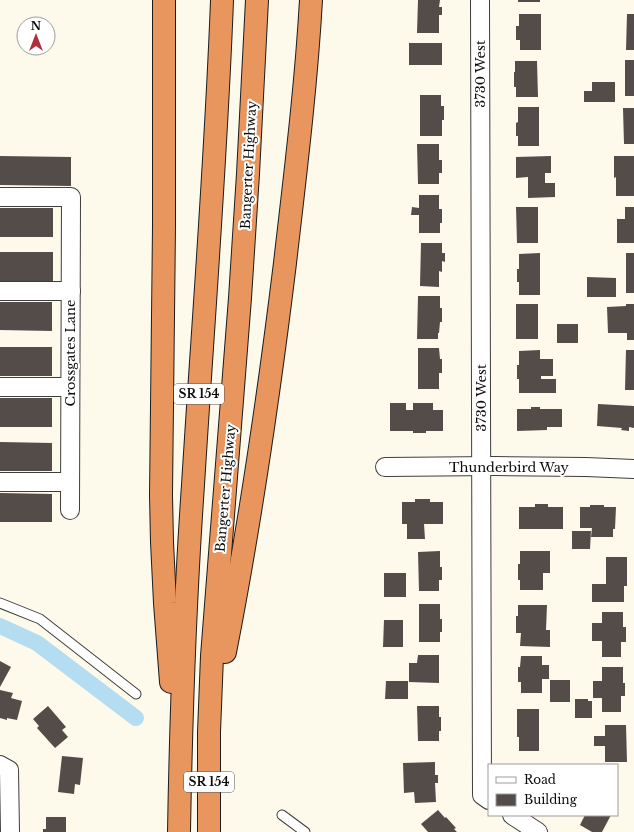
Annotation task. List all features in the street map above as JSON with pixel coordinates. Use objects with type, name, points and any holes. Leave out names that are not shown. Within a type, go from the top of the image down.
[{"type":"highway","points":[[164,0],[164,226],[161,527],[165,603],[180,789]]},
{"type":"highway","name":"SR 154","points":[[179,832],[187,584],[192,486],[214,169],[222,0]]},
{"type":"highway","name":"Bangerter Highway","points":[[209,832],[209,732],[212,656],[240,298],[256,0]]},
{"type":"highway","points":[[209,732],[242,559],[271,374],[302,119],[311,0]]},
{"type":"street","name":"3730 West","points":[[480,0],[481,466],[485,798]]},
{"type":"street","name":"Crossgates Lane","points":[[0,197],[71,197],[70,510]]},
{"type":"street","points":[[0,291],[71,291]]},
{"type":"street","points":[[0,387],[70,387]]},
{"type":"street","name":"Thunderbird Way","points":[[385,467],[481,466],[634,469]]},
{"type":"street","points":[[0,482],[70,482]]},
{"type":"street","points":[[0,765],[9,770],[10,832]]},
{"type":"street","points":[[514,816],[538,832]]},
{"type":"lane","points":[[0,603],[40,619],[136,694]]},
{"type":"lane","points":[[282,815],[305,832]]},
{"type":"building","points":[[418,0],[440,0],[439,7],[442,7],[442,15],[439,15],[439,33],[417,33]]},
{"type":"building","points":[[518,0],[540,0],[540,2],[518,2]]},
{"type":"building","points":[[519,14],[541,14],[541,50],[520,50],[520,40],[516,40],[516,26],[519,26]]},
{"type":"building","points":[[627,14],[634,14],[634,50],[626,50]]},
{"type":"building","points":[[409,43],[442,43],[442,65],[409,65]]},
{"type":"building","points":[[625,60],[634,60],[634,96],[625,96]]},
{"type":"building","points":[[515,61],[537,61],[538,97],[516,97],[516,87],[514,87]]},
{"type":"building","points":[[592,82],[615,82],[615,102],[584,102],[584,91],[592,91]]},
{"type":"building","points":[[420,95],[441,95],[441,106],[444,106],[442,136],[420,136]]},
{"type":"building","points":[[518,107],[539,107],[539,146],[518,146],[516,123],[518,122]]},
{"type":"building","points":[[623,108],[634,108],[634,144],[624,144]]},
{"type":"building","points":[[417,144],[439,144],[439,160],[442,160],[442,173],[439,173],[439,184],[418,184]]},
{"type":"building","points":[[0,156],[71,157],[71,186],[0,185]]},
{"type":"building","points":[[551,156],[551,173],[545,173],[545,183],[555,183],[555,197],[528,198],[528,177],[516,178],[516,157]]},
{"type":"building","points":[[614,156],[634,156],[634,196],[616,196]]},
{"type":"building","points":[[419,195],[439,195],[439,209],[442,209],[440,233],[419,233],[419,215],[411,215],[412,207],[419,208]]},
{"type":"building","points":[[516,207],[538,207],[538,243],[517,243]]},
{"type":"building","points":[[625,207],[634,207],[634,243],[617,243],[617,219],[625,219]]},
{"type":"building","points":[[0,208],[53,208],[53,237],[0,237]]},
{"type":"building","points":[[421,243],[442,243],[442,253],[445,253],[445,262],[442,261],[442,272],[439,271],[439,287],[420,286]]},
{"type":"building","points":[[0,252],[53,252],[53,281],[0,281]]},
{"type":"building","points":[[540,253],[540,295],[519,295],[517,269],[519,269],[519,254]]},
{"type":"building","points":[[626,253],[634,253],[634,293],[626,293]]},
{"type":"building","points":[[587,277],[616,278],[616,297],[587,297]]},
{"type":"building","points":[[418,296],[440,296],[442,322],[440,322],[438,339],[417,339]]},
{"type":"building","points":[[0,302],[52,302],[52,331],[0,330]]},
{"type":"building","points":[[516,304],[538,304],[538,339],[516,339]]},
{"type":"building","points":[[626,304],[634,304],[634,340],[627,340],[627,333],[608,333],[607,307],[626,306]]},
{"type":"building","points":[[557,324],[578,324],[578,343],[557,343]]},
{"type":"building","points":[[0,347],[52,347],[52,376],[0,376]]},
{"type":"building","points":[[418,348],[439,348],[440,359],[442,359],[442,373],[439,373],[439,389],[418,389]]},
{"type":"building","points":[[540,350],[540,359],[553,359],[553,376],[541,376],[541,379],[556,379],[556,393],[519,393],[517,365],[519,365],[519,351]]},
{"type":"building","points":[[626,350],[634,350],[634,390],[625,390]]},
{"type":"building","points":[[0,398],[52,398],[52,427],[0,427]]},
{"type":"building","points":[[390,403],[406,403],[406,410],[413,410],[413,403],[433,403],[433,410],[443,410],[443,431],[413,433],[413,431],[390,431]]},
{"type":"building","points":[[598,404],[634,406],[634,428],[629,427],[629,431],[621,430],[622,428],[597,426]]},
{"type":"building","points":[[531,407],[540,407],[540,409],[562,409],[562,427],[547,427],[547,430],[517,431],[517,409],[531,409]]},
{"type":"building","points":[[0,442],[52,443],[52,471],[0,471]]},
{"type":"building","points":[[0,493],[52,494],[52,522],[0,522]]},
{"type":"building","points":[[415,499],[430,499],[430,502],[443,502],[443,524],[424,524],[425,539],[407,539],[407,524],[402,524],[402,502],[415,502]]},
{"type":"building","points":[[535,504],[548,504],[548,507],[563,507],[563,529],[519,529],[519,507],[535,507]]},
{"type":"building","points":[[590,505],[616,507],[613,537],[591,537],[592,528],[580,528],[580,507],[590,507]]},
{"type":"building","points":[[572,531],[591,531],[590,549],[572,549]]},
{"type":"building","points":[[440,551],[442,580],[439,580],[439,591],[419,591],[418,552]]},
{"type":"building","points":[[520,551],[550,551],[550,573],[543,573],[543,590],[520,590],[520,580],[518,580],[518,564],[520,564]]},
{"type":"building","points":[[606,557],[627,557],[627,586],[624,586],[624,602],[592,602],[592,584],[606,584]]},
{"type":"building","points":[[384,573],[406,573],[406,597],[384,597]]},
{"type":"building","points":[[419,604],[440,604],[442,632],[440,632],[440,642],[419,642]]},
{"type":"building","points":[[518,605],[547,605],[546,630],[550,630],[550,647],[520,646],[521,633],[516,633],[516,616],[518,616]]},
{"type":"building","points":[[602,612],[623,612],[623,627],[626,627],[626,642],[621,642],[621,657],[602,657],[602,641],[592,641],[592,623],[602,623]]},
{"type":"building","points":[[384,620],[403,620],[403,647],[383,647]]},
{"type":"building","points":[[418,655],[439,655],[439,683],[409,682],[409,663],[417,663]]},
{"type":"building","points":[[521,656],[542,656],[542,665],[549,665],[549,679],[542,679],[542,693],[521,693],[521,682],[518,682],[518,667],[520,667]]},
{"type":"building","points":[[0,661],[11,667],[0,687]]},
{"type":"building","points":[[602,667],[623,667],[625,696],[621,696],[621,712],[602,712],[602,698],[593,698],[593,681],[602,681]]},
{"type":"building","points":[[550,680],[570,680],[570,702],[550,702]]},
{"type":"building","points":[[386,681],[408,681],[408,699],[385,699]]},
{"type":"building","points":[[0,690],[13,693],[11,698],[22,701],[17,720],[0,718]]},
{"type":"building","points":[[575,699],[588,699],[588,701],[592,701],[592,718],[575,718]]},
{"type":"building","points":[[48,706],[66,727],[62,730],[68,737],[55,748],[37,728],[39,726],[33,719]]},
{"type":"building","points":[[417,706],[439,706],[441,731],[439,731],[439,741],[418,741]]},
{"type":"building","points":[[517,709],[539,709],[539,751],[519,751],[519,737],[517,737]]},
{"type":"building","points":[[605,725],[626,725],[627,762],[605,762],[605,746],[594,746],[594,736],[605,736]]},
{"type":"building","points":[[62,756],[83,758],[80,785],[75,784],[74,794],[58,792]]},
{"type":"building","points":[[435,762],[435,775],[438,775],[438,783],[435,783],[436,802],[415,803],[414,792],[404,793],[403,763]]},
{"type":"building","points":[[438,810],[456,828],[454,829],[457,832],[428,832],[421,824]]},
{"type":"building","points":[[584,816],[610,816],[602,832],[592,832],[580,825]]},
{"type":"building","points":[[46,817],[66,817],[66,832],[43,832],[43,829],[46,829]]},
{"type":"waterway","points":[[0,626],[37,643],[136,718]]}]
